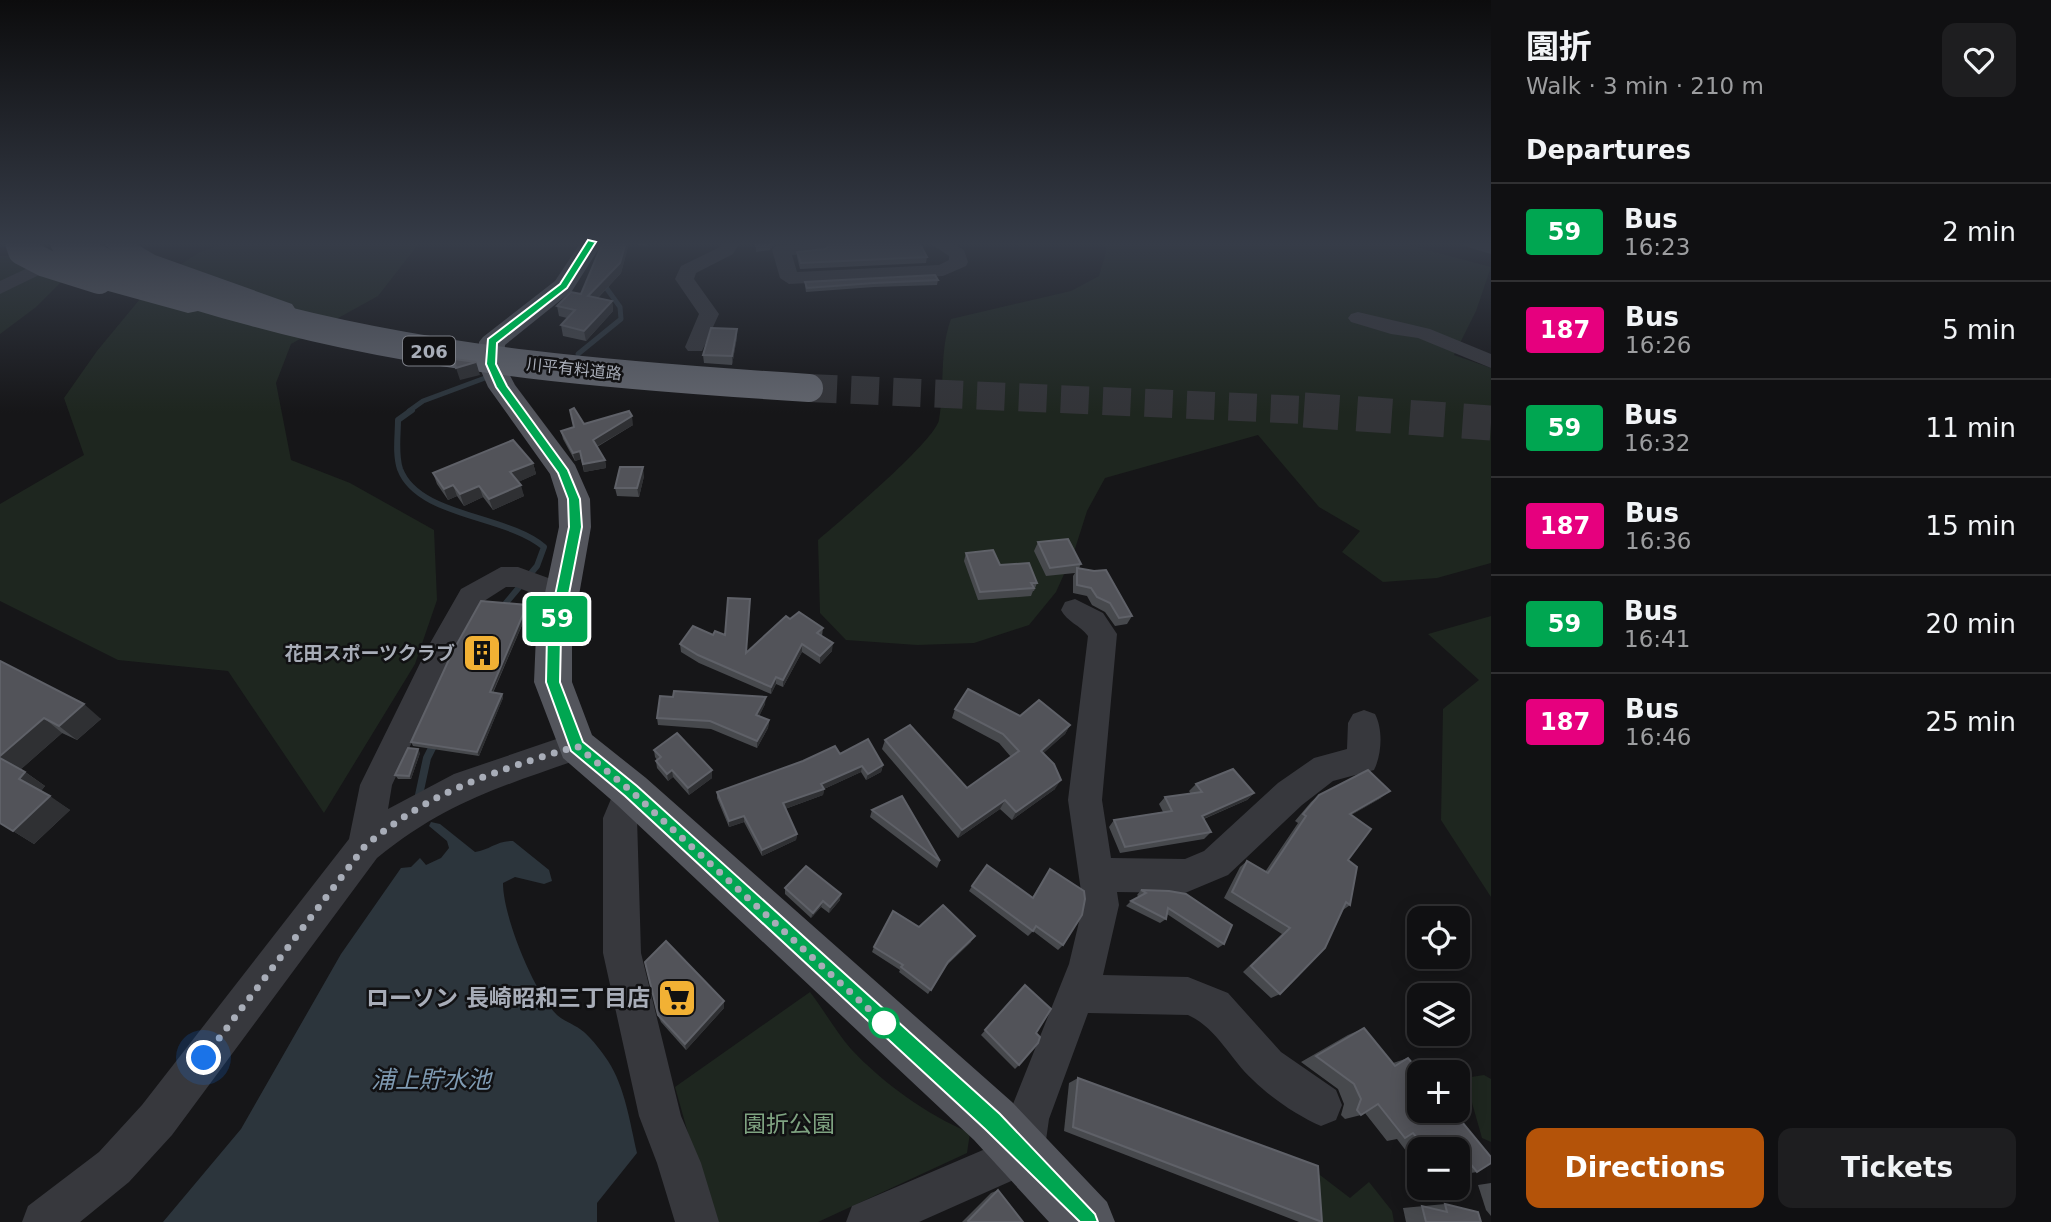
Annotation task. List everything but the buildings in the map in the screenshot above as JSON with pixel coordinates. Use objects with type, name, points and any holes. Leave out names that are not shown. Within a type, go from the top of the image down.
[{"type":"highway","points":[[164,299],[236,320],[313,326]]},
{"type":"highway","name":"川平有料道路","points":[[211,299],[313,326],[429,351],[548,367],[810,384]]},
{"type":"highway","name":"川平有料道路","points":[[226,299],[313,326]]},
{"type":"highway","points":[[245,299],[313,326]]},
{"type":"main road","points":[[547,299],[492,342],[491,364],[502,387],[564,472],[574,499],[575,527],[539,585],[554,635],[553,682],[577,746],[631,791],[993,1121],[1087,1222]]},
{"type":"street","points":[[695,347],[709,314],[698,299]]},
{"type":"street","points":[[1358,318],[1391,328],[1423,333],[1491,362]]},
{"type":"street","points":[[365,846],[376,785],[439,653],[471,596],[501,577],[539,585]]},
{"type":"street","points":[[890,1218],[1023,1153],[1028,1119],[1088,964],[1101,905],[1085,800],[1103,634],[1093,621],[1075,610]]},
{"type":"street","points":[[1098,875],[1185,876],[1216,863],[1290,794],[1325,768],[1363,760],[1364,723]]},
{"type":"street","points":[[44,1222],[114,1167],[158,1120],[365,846],[407,813],[440,794],[500,770],[577,746]]},
{"type":"street","points":[[631,791],[620,818],[622,953],[660,1116],[680,1163],[697,1222]]},
{"type":"street","points":[[1076,994],[1188,996],[1214,1007],[1242,1035],[1267,1066],[1321,1105]]},
{"type":"green space","points":[[0,299],[44,299],[36,307],[0,334]]},
{"type":"green space","points":[[140,299],[373,299],[291,344],[276,383],[291,460],[350,483],[434,530],[437,600],[415,664],[324,813],[228,671],[118,660],[0,601],[0,504],[84,455],[64,398],[97,351]]},
{"type":"green space","points":[[1037,299],[1480,299],[1454,355],[1491,368],[1491,563],[1437,578],[1383,582],[1342,552],[1360,531],[1319,507],[1258,435],[1105,478],[1087,511],[1074,552],[1056,592],[1029,625],[974,643],[917,645],[846,640],[820,613],[818,540],[885,481],[934,430],[941,407],[945,344],[951,319]]},
{"type":"green space","points":[[1491,616],[1491,897],[1441,820],[1443,709],[1479,680],[1428,634]]},
{"type":"green space","name":"園折公園","points":[[810,992],[846,1042],[877,1074],[906,1097],[970,1133],[967,1153],[818,1222],[713,1222],[675,1087]]},
{"type":"green space","points":[[1484,1075],[1491,1079],[1491,1142],[1482,1138],[1470,1096],[1470,1077]]},
{"type":"green space","points":[[1316,1172],[1350,1198],[1369,1182],[1392,1211],[1394,1222],[1321,1222]]},
{"type":"water","name":"浦上貯水池","points":[[431,822],[440,824],[475,852],[513,841],[549,870],[552,881],[544,884],[515,877],[503,883],[508,914],[529,971],[548,1004],[563,1020],[587,1035],[614,1071],[626,1106],[637,1153],[597,1203],[597,1222],[163,1222],[241,1129],[341,954],[401,868],[411,867],[420,858],[426,865],[441,858],[449,848],[447,841],[429,826]]},
{"type":"waterway","points":[[578,354],[621,319],[620,307],[614,299]]},
{"type":"waterway","points":[[409,411],[423,401],[485,378]]},
{"type":"waterway","points":[[412,410],[398,420],[397,444],[400,469],[410,485],[425,497],[444,506],[528,536],[544,547],[537,566],[500,610]]},
{"type":"waterway","points":[[423,801],[419,795],[427,758],[436,740]]},
{"type":"tunnel","points":[[809,388],[1329,411]]},
{"type":"tunnel","points":[[1304,410],[1491,423]]},
{"type":"bus line","name":"59","points":[[546,299],[492,342],[491,364],[502,387],[564,472],[574,499],[575,527],[554,635],[553,682],[577,746],[631,791],[993,1121],[1087,1222]]},
{"type":"place","name":"花田スポーツクラブ","points":[[482,653]]},
{"type":"place","name":"ローソン 長崎昭和三丁目店","points":[[677,998]]},
{"type":"route","points":[[204,1058],[297,932],[365,846],[396,820],[440,794],[500,770],[577,746],[631,791],[884,1023]]}]
